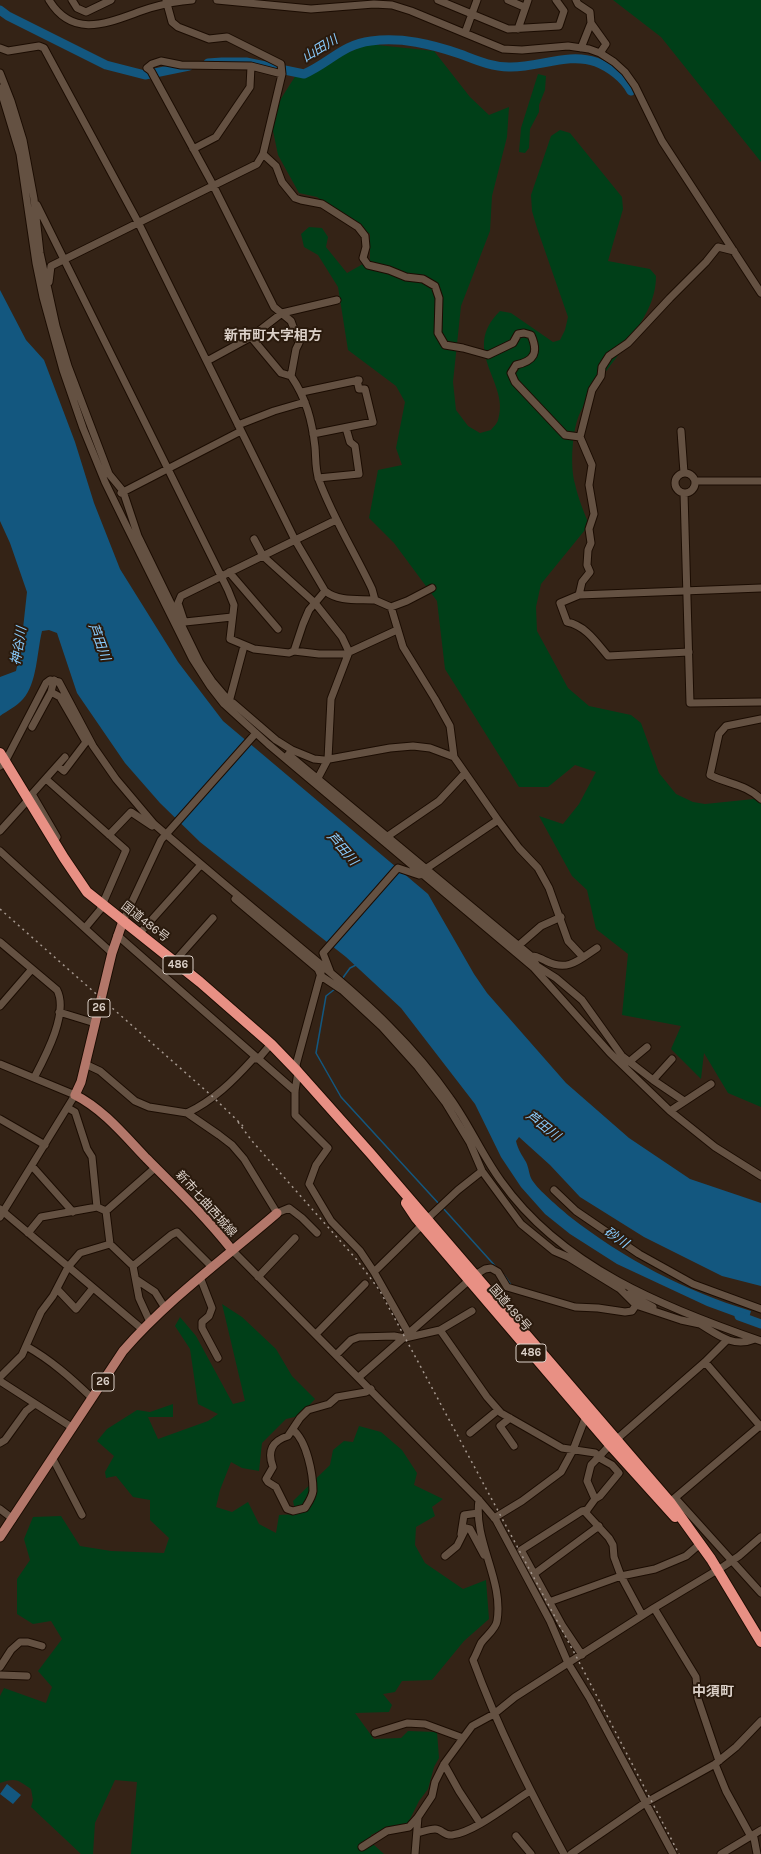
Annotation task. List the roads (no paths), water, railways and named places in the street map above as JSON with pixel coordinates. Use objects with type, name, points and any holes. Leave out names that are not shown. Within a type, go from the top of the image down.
[{"type":"highway","name":"国道486号","points":[[2,760],[83,886],[102,905],[174,962],[271,1044],[371,1154],[424,1222],[701,1543],[761,1641]]},
{"type":"highway","name":"国道486号","points":[[472,1278],[586,1416],[614,1442]]},
{"type":"main road","name":"26","points":[[75,1095],[81,1082],[112,953],[123,921]]},
{"type":"main road","name":"新市七曲西城線","points":[[0,1537],[123,1351],[142,1329],[232,1250],[215,1229],[156,1167],[94,1107],[75,1095]]},
{"type":"main road","points":[[232,1250],[277,1213]]},
{"type":"street","points":[[49,0],[56,10],[65,17],[82,24],[92,25],[115,22],[166,2],[192,0]]},
{"type":"street","points":[[72,0],[77,8],[86,12],[111,0]]},
{"type":"street","points":[[217,0],[311,9],[374,4],[392,6],[411,11],[503,49],[522,50],[568,46],[600,53],[614,62],[625,72],[635,86],[662,141],[761,293]]},
{"type":"street","points":[[438,0],[508,29],[559,26],[564,10],[556,0]]},
{"type":"street","points":[[465,33],[477,0]]},
{"type":"street","points":[[508,0],[526,3],[518,29]]},
{"type":"street","points":[[576,0],[578,4],[590,12],[591,24],[581,48]]},
{"type":"street","points":[[46,283],[49,282],[51,266],[257,164],[263,154],[282,74],[280,64],[227,37],[209,39],[178,27],[172,22],[166,2]]},
{"type":"street","points":[[591,24],[606,44],[600,53]]},
{"type":"street","points":[[0,48],[8,51],[39,46],[44,48],[138,222],[295,540],[325,590],[343,600],[356,598],[375,600],[391,607],[407,601],[432,588]]},
{"type":"street","points":[[282,74],[251,66],[181,65],[161,61],[152,64],[148,68],[213,185],[274,307],[291,320],[299,343],[296,349],[291,376]]},
{"type":"street","points":[[193,149],[216,137],[250,87],[251,66]]},
{"type":"street","points":[[0,73],[11,101],[23,140],[34,199],[40,253],[46,283],[56,326],[80,400],[109,474],[122,492],[138,536],[200,663],[229,701],[251,724],[256,733],[290,752],[314,759],[324,760],[390,748],[413,746],[430,748],[454,757]]},
{"type":"street","points":[[0,88],[20,154],[36,263],[52,332],[83,428],[106,482],[199,669],[224,704],[256,733],[531,956],[550,963],[565,966],[571,965],[597,948]]},
{"type":"street","points":[[263,154],[276,166],[282,182],[294,198],[322,204],[358,227],[365,236],[366,247],[363,258],[368,265],[389,270],[406,277],[423,279],[435,286],[439,298],[438,333],[446,346],[463,348],[488,355],[513,343],[518,334],[524,333],[532,335],[535,344],[534,356],[528,362],[516,365],[512,373],[515,382],[565,435],[580,437]]},
{"type":"street","points":[[34,199],[168,468],[234,605],[230,639],[244,646],[290,653],[294,651],[319,654],[345,654],[397,630]]},
{"type":"street","points":[[579,595],[582,582],[590,572],[587,565],[588,550],[591,543],[589,529],[594,514],[589,485],[592,465],[580,437],[592,390],[601,376],[602,367],[609,356],[628,343],[706,262],[726,239]]},
{"type":"street","points":[[718,247],[734,252]]},
{"type":"street","points":[[207,361],[251,337],[282,313],[337,300]]},
{"type":"street","points":[[251,337],[281,373],[291,376],[302,392],[313,434],[318,478],[336,520],[369,582],[375,600]]},
{"type":"street","points":[[302,392],[358,380],[359,389],[365,389],[373,422],[313,434]]},
{"type":"street","points":[[122,492],[274,411],[305,402]]},
{"type":"street","points":[[318,478],[359,474],[355,446],[350,442],[346,428]]},
{"type":"street","points":[[681,431],[684,473]]},
{"type":"street","points":[[684,473],[690,474],[695,481],[693,490],[684,493],[676,488],[675,481],[678,476],[684,473]]},
{"type":"street","points":[[106,482],[111,481],[122,492]]},
{"type":"street","points":[[695,481],[761,481]]},
{"type":"street","points":[[122,492],[121,501],[124,514],[123,517]]},
{"type":"street","points":[[684,493],[688,590],[690,703],[761,702]]},
{"type":"street","points":[[190,641],[191,640],[178,603],[181,596],[336,520]]},
{"type":"street","points":[[254,539],[264,556],[315,603],[342,637],[349,652],[330,699],[328,759],[318,778]]},
{"type":"street","points":[[229,572],[278,629]]},
{"type":"street","points":[[689,652],[608,656],[591,635],[576,624],[567,622],[560,603],[579,595],[761,588]]},
{"type":"street","points":[[294,651],[303,624],[315,603],[325,590]]},
{"type":"street","points":[[391,607],[403,647],[436,699],[450,726],[454,757],[519,848],[538,868],[549,888],[561,917],[568,941],[583,957]]},
{"type":"street","points":[[184,622],[232,616]]},
{"type":"street","points":[[229,701],[244,646]]},
{"type":"street","points":[[32,727],[51,692],[54,680]]},
{"type":"street","points":[[2,760],[46,683],[54,680],[59,682],[93,746],[132,800],[198,868],[318,969],[321,976],[348,995],[382,1027],[418,1067],[445,1102],[470,1143],[482,1171],[521,1224],[554,1251],[568,1257],[649,1306],[680,1320]]},
{"type":"street","points":[[51,692],[60,697],[86,742],[64,771],[58,766]]},
{"type":"street","points":[[229,701],[290,752],[318,778],[410,854],[425,871],[535,967],[610,1053],[670,1111],[715,1147],[761,1176]]},
{"type":"street","points":[[761,719],[726,726],[722,730],[719,734],[710,775],[722,781],[740,785],[755,793],[761,799]]},
{"type":"street","points":[[123,921],[161,840],[163,832],[256,733]]},
{"type":"street","points":[[53,841],[57,837],[32,794],[65,757]]},
{"type":"street","points":[[388,836],[439,801],[465,773]]},
{"type":"street","points":[[46,779],[126,850],[102,905],[85,928]]},
{"type":"street","points":[[0,831],[28,800]]},
{"type":"street","points":[[109,835],[131,812],[159,831],[163,832],[339,980],[388,1025],[439,1082],[501,1181],[532,1217],[567,1249],[619,1282],[671,1308],[700,1321],[758,1340]]},
{"type":"street","points":[[331,973],[323,952],[398,868],[419,875],[498,820]]},
{"type":"street","points":[[0,851],[112,953]]},
{"type":"street","points":[[139,934],[198,868]]},
{"type":"street","points":[[518,946],[541,926],[561,917]]},
{"type":"street","points":[[174,962],[213,918]]},
{"type":"street","points":[[117,935],[295,1091]]},
{"type":"street","points":[[0,942],[57,990],[60,997],[59,1012],[47,1053],[34,1078]]},
{"type":"street","points":[[531,956],[535,967],[556,978],[582,1000],[622,1056],[653,1080],[684,1101]]},
{"type":"street","points":[[318,962],[321,976],[296,1065],[298,1072],[295,1091],[295,1115],[328,1148],[316,1165],[309,1184],[331,1221],[360,1251],[374,1272],[407,1336]]},
{"type":"street","points":[[0,1006],[32,969]]},
{"type":"street","points":[[321,976],[338,982],[339,980]]},
{"type":"street","points":[[59,1012],[95,1023]]},
{"type":"street","points":[[187,1113],[205,1105],[226,1088],[253,1059],[257,1059],[271,1044]]},
{"type":"street","points":[[629,1062],[647,1047]]},
{"type":"street","points":[[653,1080],[672,1059]]},
{"type":"street","points":[[0,1064],[75,1095],[32,1166],[1,1213],[28,1233],[142,1329]]},
{"type":"street","points":[[85,1064],[100,1072],[135,1101],[149,1107],[187,1113],[202,1122],[232,1145],[244,1159],[277,1213],[284,1208],[289,1208],[317,1233]]},
{"type":"street","points":[[670,1111],[712,1084]]},
{"type":"street","points":[[68,1108],[75,1112],[87,1149],[92,1157],[97,1207]]},
{"type":"street","points":[[0,1119],[45,1145]]},
{"type":"street","points":[[32,1166],[73,1212]]},
{"type":"street","points":[[106,1211],[156,1167]]},
{"type":"street","points":[[374,1272],[458,1190],[482,1171]]},
{"type":"street","points":[[554,1190],[576,1211],[639,1254],[693,1284],[761,1309]]},
{"type":"street","points":[[28,1233],[41,1217],[97,1207],[106,1211]]},
{"type":"street","points":[[106,1211],[110,1244],[133,1266],[137,1280],[139,1298],[150,1322]]},
{"type":"street","points":[[133,1266],[164,1239],[177,1232],[212,1267]]},
{"type":"street","points":[[258,1278],[295,1238]]},
{"type":"street","points":[[0,1377],[22,1355],[42,1312],[57,1289],[68,1267],[80,1253],[110,1244]]},
{"type":"street","points":[[232,1250],[258,1278],[371,1389],[479,1500],[494,1518],[550,1621],[568,1663],[590,1699],[673,1854]]},
{"type":"street","points":[[359,1377],[472,1278],[485,1269],[491,1268],[498,1272],[507,1287],[575,1307],[598,1308],[626,1312],[632,1311],[636,1305]]},
{"type":"street","points":[[200,1277],[212,1308],[209,1316],[202,1322],[202,1328],[218,1358]]},
{"type":"street","points":[[137,1280],[155,1292],[165,1308]]},
{"type":"street","points":[[316,1334],[365,1284]]},
{"type":"street","points":[[57,1289],[76,1309],[93,1288]]},
{"type":"street","points":[[620,1289],[636,1305],[680,1320],[700,1321],[726,1340],[758,1340]]},
{"type":"street","points":[[336,1354],[351,1340],[359,1337],[407,1336],[440,1330],[472,1311]]},
{"type":"street","points":[[440,1330],[487,1397],[498,1410],[562,1448],[595,1453],[612,1464],[619,1473],[587,1510],[582,1511],[521,1550],[562,1625],[582,1655]]},
{"type":"street","points":[[595,1499],[587,1481],[588,1471],[591,1465],[614,1442],[705,1362],[726,1340]]},
{"type":"street","points":[[26,1346],[44,1356],[69,1376],[92,1398]]},
{"type":"street","points":[[668,1504],[761,1426],[705,1362]]},
{"type":"street","points":[[0,1381],[72,1428]]},
{"type":"street","points":[[293,1430],[308,1452],[313,1491],[305,1508],[293,1511],[287,1509],[276,1487],[266,1479],[273,1467],[270,1459],[270,1451],[274,1444],[280,1439],[288,1436],[300,1418],[308,1410],[329,1404],[337,1398],[366,1392],[371,1389]]},
{"type":"street","points":[[0,1443],[5,1440],[26,1410],[34,1404]]},
{"type":"street","points":[[470,1433],[498,1410]]},
{"type":"street","points":[[494,1518],[561,1472],[573,1450],[586,1416]]},
{"type":"street","points":[[510,1418],[500,1426],[514,1446]]},
{"type":"street","points":[[53,1459],[82,1515]]},
{"type":"street","points":[[479,1500],[478,1513],[488,1562],[497,1594],[497,1623],[481,1644],[473,1660],[494,1714],[530,1791],[564,1854]]},
{"type":"street","points":[[668,1504],[678,1501],[733,1560],[761,1593]]},
{"type":"street","points":[[0,1509],[13,1519]]},
{"type":"street","points":[[587,1510],[586,1513],[599,1526],[613,1545],[614,1557],[621,1576],[642,1616]]},
{"type":"street","points":[[462,1536],[460,1533],[464,1515],[478,1513]]},
{"type":"street","points":[[534,1574],[599,1526]]},
{"type":"street","points":[[445,1556],[456,1546],[466,1528],[470,1529],[488,1562]]},
{"type":"street","points":[[362,1848],[387,1831],[409,1827],[418,1818],[432,1796],[435,1782],[444,1764],[472,1726],[494,1714],[515,1697],[654,1608],[718,1570],[733,1560],[761,1536]]},
{"type":"street","points":[[549,1602],[621,1576],[655,1569],[686,1556],[701,1543]]},
{"type":"street","points":[[654,1608],[696,1677],[698,1699],[726,1790],[754,1838],[756,1854]]},
{"type":"street","points":[[0,1667],[10,1650],[20,1642],[28,1642],[42,1646]]},
{"type":"street","points":[[0,1675],[26,1676]]},
{"type":"street","points":[[570,1854],[645,1802],[717,1762],[736,1747],[761,1721]]},
{"type":"street","points":[[375,1733],[407,1723],[425,1724],[463,1738]]},
{"type":"street","points":[[444,1764],[458,1791],[480,1823]]},
{"type":"street","points":[[417,1833],[435,1829],[451,1835],[466,1831],[530,1791]]},
{"type":"street","points":[[415,1854],[418,1818]]},
{"type":"street","points":[[721,1854],[761,1830]]},
{"type":"street","points":[[516,1836],[531,1854]]},
{"type":"water","name":"芦田川","points":[[0,290],[26,340],[44,360],[75,442],[94,503],[120,569],[178,662],[223,721],[428,894],[474,974],[487,993],[566,1083],[629,1138],[690,1179],[761,1203],[761,1286],[722,1276],[644,1237],[580,1197],[550,1165],[519,1137],[516,1141],[527,1164],[532,1180],[544,1194],[569,1216],[611,1246],[633,1260],[702,1294],[751,1311],[748,1321],[707,1306],[617,1264],[570,1234],[545,1214],[521,1187],[501,1157],[475,1104],[401,1008],[346,957],[200,842],[160,803],[125,763],[77,693],[57,633],[49,630],[42,631],[34,676],[28,693],[18,704],[0,716],[0,677],[16,671],[21,647],[27,592],[10,543],[0,521]]},
{"type":"water","points":[[7,1784],[21,1795],[13,1804],[0,1794]]},
{"type":"waterway","name":"山田川","points":[[0,10],[8,16],[106,65],[145,75],[189,66]]},
{"type":"waterway","name":"山田川","points":[[208,63],[246,62],[304,74],[352,46],[371,41],[394,40],[427,44],[449,50],[484,63],[502,67],[520,67],[564,59],[585,59],[596,62],[611,70],[620,77],[631,91]]},
{"type":"waterway","points":[[342,979],[350,968],[356,965]]},
{"type":"waterway","points":[[335,989],[326,996],[316,1053],[341,1097],[440,1205]]},
{"type":"waterway","points":[[442,1207],[497,1268]]},
{"type":"waterway","points":[[504,1275],[511,1285]]},
{"type":"waterway","name":"砂川","points":[[739,1316],[761,1324]]},
{"type":"railway","points":[[0,909],[213,1097],[243,1126]]},
{"type":"railway","points":[[238,1122],[252,1141],[357,1260],[380,1291],[577,1658],[679,1854]]},
{"type":"district","name":"新市町大字相方","points":[[273,336]]},
{"type":"district","name":"中須町","points":[[713,1692]]},
{"type":"water label","name":"神谷川","points":[[19,646]]}]
